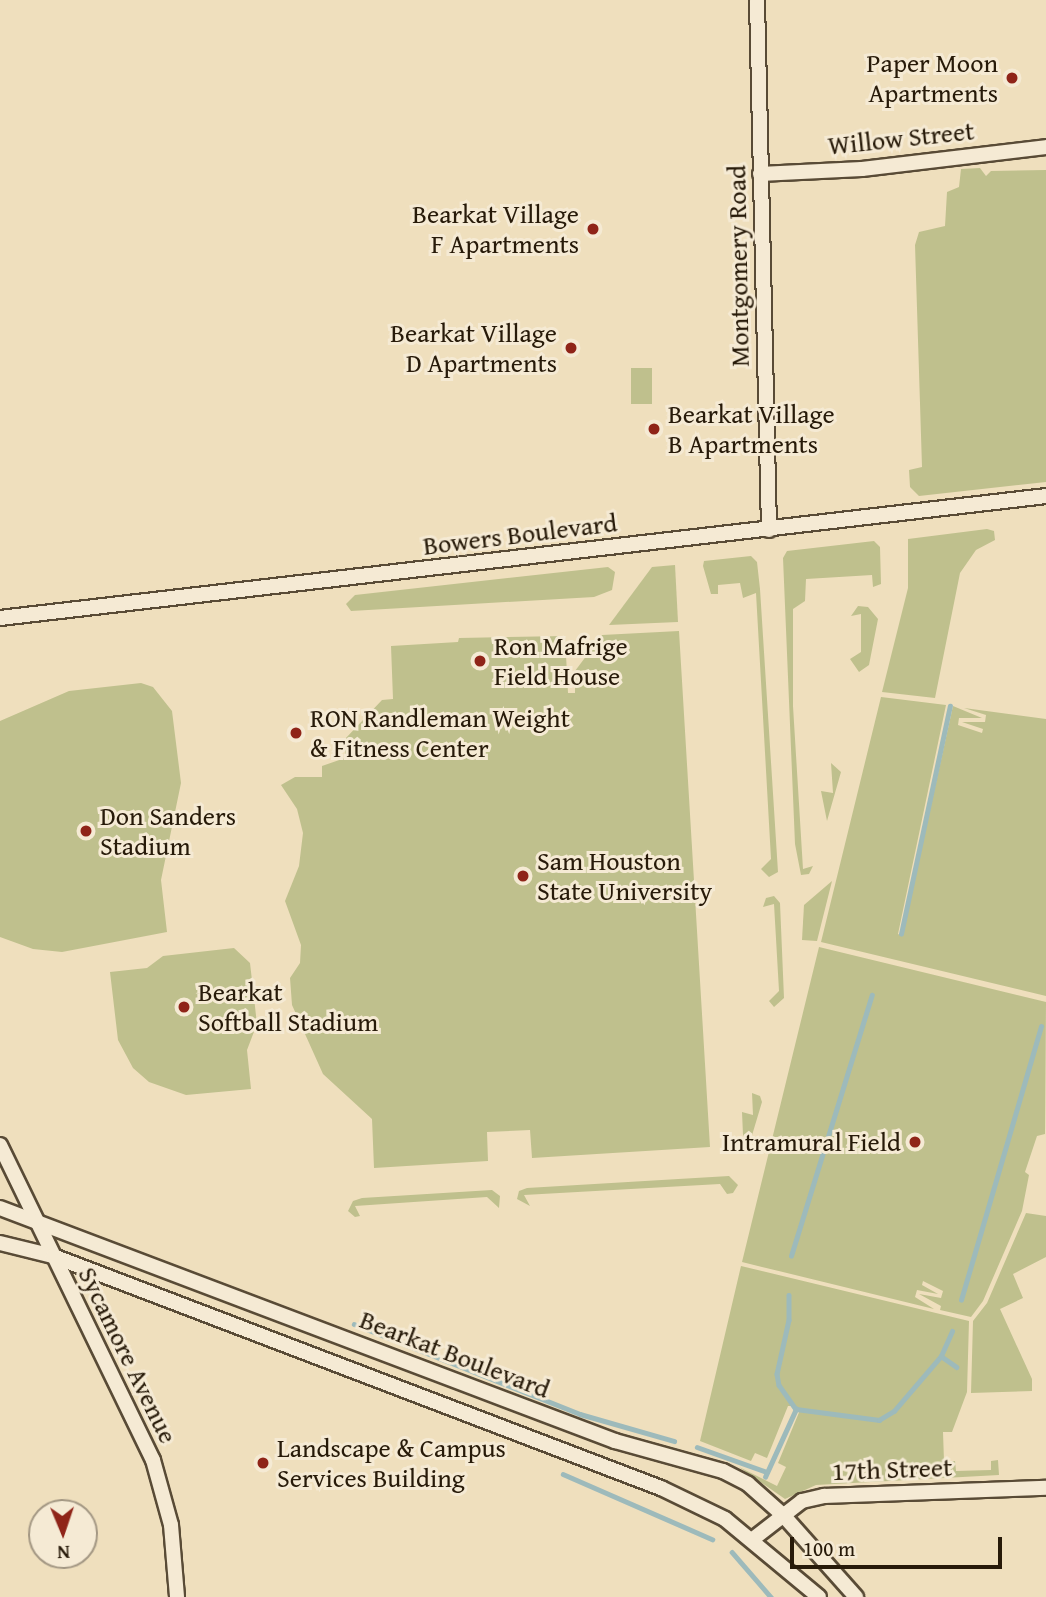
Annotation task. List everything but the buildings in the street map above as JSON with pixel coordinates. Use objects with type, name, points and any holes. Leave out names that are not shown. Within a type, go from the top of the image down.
[{"type":"street","name":"Montgomery Road","points":[[757,0],[769,530]]},
{"type":"street","name":"Willow Street","points":[[760,174],[862,169],[1046,147]]},
{"type":"street","name":"Bowers Boulevard","points":[[0,618],[1046,496]]},
{"type":"street","name":"Sycamore Avenue","points":[[0,1145],[153,1460],[171,1525],[177,1597]]},
{"type":"street","name":"Bearkat Boulevard","points":[[0,1208],[615,1441],[723,1471],[748,1484],[783,1515],[856,1597]]},
{"type":"street","name":"Bearkat Boulevard","points":[[0,1242],[53,1256],[661,1488],[725,1519],[818,1597]]},
{"type":"street","name":"17th Street","points":[[752,1539],[802,1501],[824,1496],[1046,1488]]},
{"type":"green space","points":[[980,168],[986,176],[991,171],[1046,170],[1046,482],[919,496],[910,487],[909,470],[922,467],[915,245],[919,232],[945,226],[947,192],[959,187],[961,169]]},
{"type":"green space","points":[[631,368],[652,368],[652,404],[631,404]]},
{"type":"green space","points":[[987,529],[994,531],[995,540],[976,550],[960,573],[935,698],[882,692],[908,588],[908,539]]},
{"type":"green space","points":[[874,541],[880,547],[881,584],[873,587],[872,575],[806,579],[805,601],[793,609],[793,706],[803,869],[813,866],[809,874],[801,875],[795,844],[783,558],[787,551]]},
{"type":"green space","points":[[751,556],[757,562],[760,589],[778,872],[769,877],[761,869],[771,859],[756,593],[743,598],[740,583],[718,585],[718,594],[711,594],[703,566],[704,561]]},
{"type":"green space","points":[[675,565],[678,622],[609,625],[652,567]]},
{"type":"green space","points":[[608,567],[615,572],[612,590],[594,597],[351,611],[346,604],[355,595]]},
{"type":"green space","points":[[858,606],[868,607],[878,619],[869,665],[859,672],[850,659],[861,652],[861,614],[851,616]]},
{"type":"green space","points":[[679,631],[710,1147],[532,1158],[530,1130],[487,1132],[488,1161],[374,1168],[372,1119],[323,1074],[292,1005],[290,978],[300,963],[301,945],[285,901],[299,866],[303,833],[297,809],[281,785],[295,777],[322,777],[322,766],[345,758],[345,739],[382,700],[393,699],[391,646],[458,642],[459,638],[565,636],[568,693],[575,693],[575,671],[602,635]]},
{"type":"green space","name":"Don Sanders Stadium","points":[[141,683],[153,687],[172,711],[181,783],[161,880],[167,932],[62,952],[33,949],[0,937],[0,721],[69,691]]},
{"type":"green space","points":[[881,697],[946,705],[898,934],[902,936],[953,706],[982,718],[959,718],[958,725],[982,733],[983,729],[962,722],[985,722],[986,715],[964,708],[1046,719],[1046,996],[821,942]]},
{"type":"green space","points":[[831,763],[841,772],[827,821],[821,791],[833,793]]},
{"type":"green space","points":[[832,881],[817,941],[802,940],[804,905]]},
{"type":"green space","points":[[774,896],[780,903],[784,998],[774,1007],[769,1001],[779,991],[774,904],[763,907],[766,898]]},
{"type":"green space","points":[[819,947],[1046,1002],[1045,1134],[1037,1136],[1025,1172],[1029,1175],[1022,1211],[983,1301],[971,1317],[940,1310],[941,1306],[919,1294],[941,1298],[943,1291],[923,1281],[922,1285],[938,1294],[917,1290],[915,1297],[934,1309],[742,1262]]},
{"type":"green space","name":"Bearkat Softball Stadium","points":[[234,948],[250,963],[257,1024],[247,1050],[251,1089],[186,1095],[149,1082],[133,1068],[118,1040],[110,972],[147,968],[163,956]]},
{"type":"green space","points":[[752,1093],[760,1096],[762,1102],[750,1142],[743,1135],[742,1112],[753,1115]]},
{"type":"green space","points":[[729,1176],[738,1185],[733,1193],[727,1194],[720,1184],[524,1195],[530,1206],[517,1199],[519,1191],[527,1188]]},
{"type":"green space","points":[[492,1190],[500,1196],[499,1208],[487,1197],[355,1206],[360,1216],[355,1217],[348,1211],[353,1201],[362,1198]]},
{"type":"green space","points":[[1026,1213],[1046,1216],[1046,1257],[1013,1274],[1023,1298],[1000,1309],[1032,1379],[1032,1391],[971,1393],[973,1321],[987,1303]]},
{"type":"green space","points":[[741,1266],[969,1321],[967,1392],[952,1432],[943,1432],[944,1461],[955,1461],[956,1471],[991,1470],[991,1461],[998,1460],[999,1475],[816,1485],[785,1499],[739,1467],[777,1486],[786,1467],[778,1463],[800,1410],[795,1406],[788,1406],[767,1458],[755,1453],[751,1461],[700,1441]]},
{"type":"waterway","points":[[901,934],[950,706]]},
{"type":"waterway","points":[[791,1256],[872,995]]},
{"type":"waterway","points":[[961,1300],[1041,1026]]},
{"type":"waterway","points":[[789,1295],[789,1320],[777,1374],[779,1385],[796,1409],[879,1420],[894,1411],[941,1356],[952,1331]]},
{"type":"waterway","points":[[354,1324],[580,1414],[674,1441]]},
{"type":"waterway","points":[[941,1356],[957,1367]]},
{"type":"waterway","points":[[765,1477],[796,1409]]},
{"type":"waterway","points":[[697,1447],[767,1472]]},
{"type":"waterway","points":[[563,1474],[712,1539]]},
{"type":"waterway","points":[[732,1552],[771,1597]]},
{"type":"place","name":"Paper Moon Apartments","points":[[1012,78]]},
{"type":"place","name":"Bearkat Village F Apartments","points":[[593,229]]},
{"type":"place","name":"Bearkat Village D Apartments","points":[[571,348]]},
{"type":"place","name":"Bearkat Village B Apartments","points":[[654,429]]},
{"type":"place","name":"Ron Mafrige Field House","points":[[480,661]]},
{"type":"place","name":"RON Randleman Weight & Fitness Center","points":[[296,733]]},
{"type":"place","name":"Don Sanders Stadium","points":[[86,831]]},
{"type":"place","name":"Sam Houston State University","points":[[523,876]]},
{"type":"place","name":"Bearkat Softball Stadium","points":[[184,1007]]},
{"type":"place","name":"Intramural Field","points":[[915,1142]]},
{"type":"place","name":"Landscape & Campus Services Building","points":[[263,1463]]}]
